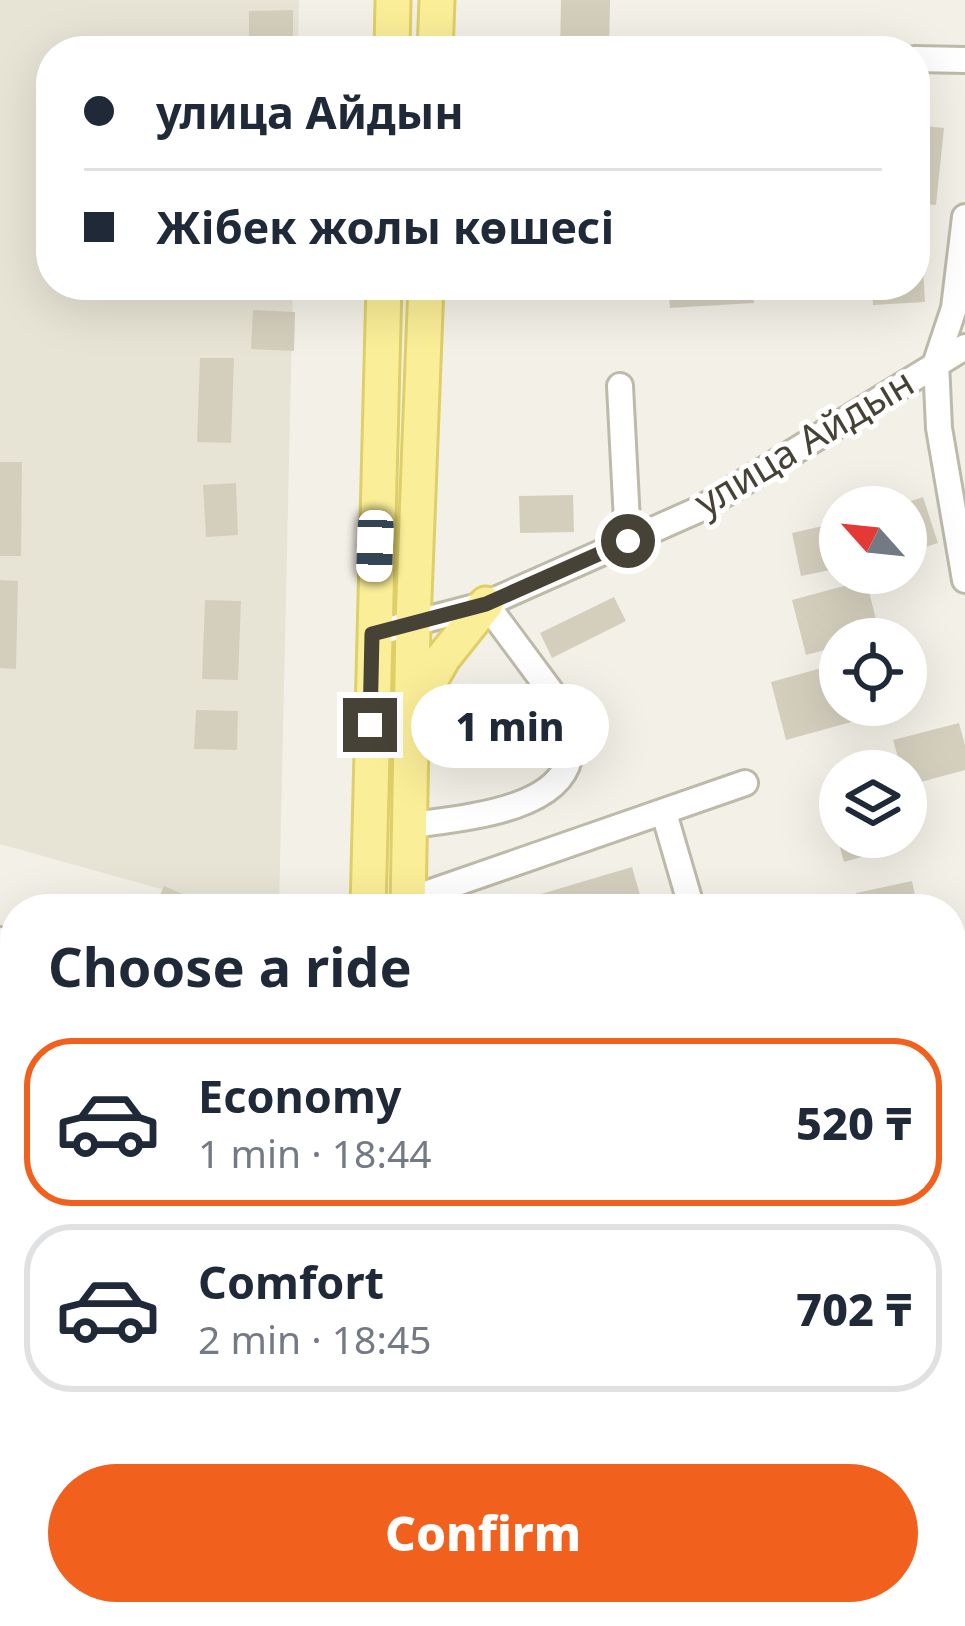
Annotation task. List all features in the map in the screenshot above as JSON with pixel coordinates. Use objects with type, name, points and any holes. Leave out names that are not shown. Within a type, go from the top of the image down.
[{"type":"main road","points":[[392,36],[393,0]]},
{"type":"main road","points":[[436,36],[437,0]]},
{"type":"main road","points":[[368,894],[383,300]]},
{"type":"main road","points":[[408,894],[425,300]]},
{"type":"main road","points":[[411,720],[442,658],[486,604]]},
{"type":"street","points":[[930,59],[965,60]]},
{"type":"street","points":[[965,217],[954,308],[936,362],[939,428],[965,580]]},
{"type":"street","name":"улица Айдын","points":[[372,634],[486,604],[700,508],[965,347]]},
{"type":"street","points":[[620,386],[628,541]]},
{"type":"street","points":[[410,826],[507,809],[533,799],[552,786],[569,763],[572,720],[486,604]]},
{"type":"street","points":[[411,720],[555,696]]},
{"type":"street","points":[[436,894],[745,783]]},
{"type":"street","points":[[664,813],[688,894]]},
{"type":"shaded area","points":[[0,0],[299,0],[298,36],[36,36],[36,300],[293,300],[279,894],[178,894],[0,844]]},
{"type":"building","points":[[561,0],[610,0],[609,36],[560,36]]},
{"type":"building","points":[[293,10],[293,36],[249,36],[249,11]]},
{"type":"building","points":[[930,127],[944,128],[936,205],[930,204]]},
{"type":"building","points":[[669,300],[754,300],[754,303],[670,308]]},
{"type":"building","points":[[873,300],[925,300],[925,302],[873,305]]},
{"type":"building","points":[[253,310],[295,312],[294,351],[251,349]]},
{"type":"building","points":[[200,358],[234,358],[231,443],[197,442]]},
{"type":"building","points":[[0,462],[22,462],[21,556],[0,556]]},
{"type":"building","points":[[236,483],[238,535],[206,537],[203,485]]},
{"type":"building","points":[[573,495],[574,532],[520,533],[519,496]]},
{"type":"building","points":[[927,509],[938,543],[927,546]]},
{"type":"building","points":[[819,527],[819,572],[801,576],[792,533]]},
{"type":"building","points":[[0,580],[18,581],[16,669],[0,668]]},
{"type":"building","points":[[819,593],[870,594],[876,618],[819,618],[819,652],[806,655],[792,600]]},
{"type":"building","points":[[614,597],[626,621],[552,658],[540,633]]},
{"type":"building","points":[[205,600],[241,601],[238,680],[202,679]]},
{"type":"building","points":[[819,669],[819,726],[837,726],[786,740],[771,682]]},
{"type":"building","points":[[196,710],[238,711],[237,750],[194,749]]},
{"type":"building","points":[[959,723],[965,770],[927,780],[927,750],[896,750],[893,740]]},
{"type":"building","points":[[632,867],[640,894],[541,894]]},
{"type":"building","points":[[912,881],[915,894],[856,894]]},
{"type":"route","points":[[370,725],[372,634],[486,604],[628,541]]}]
